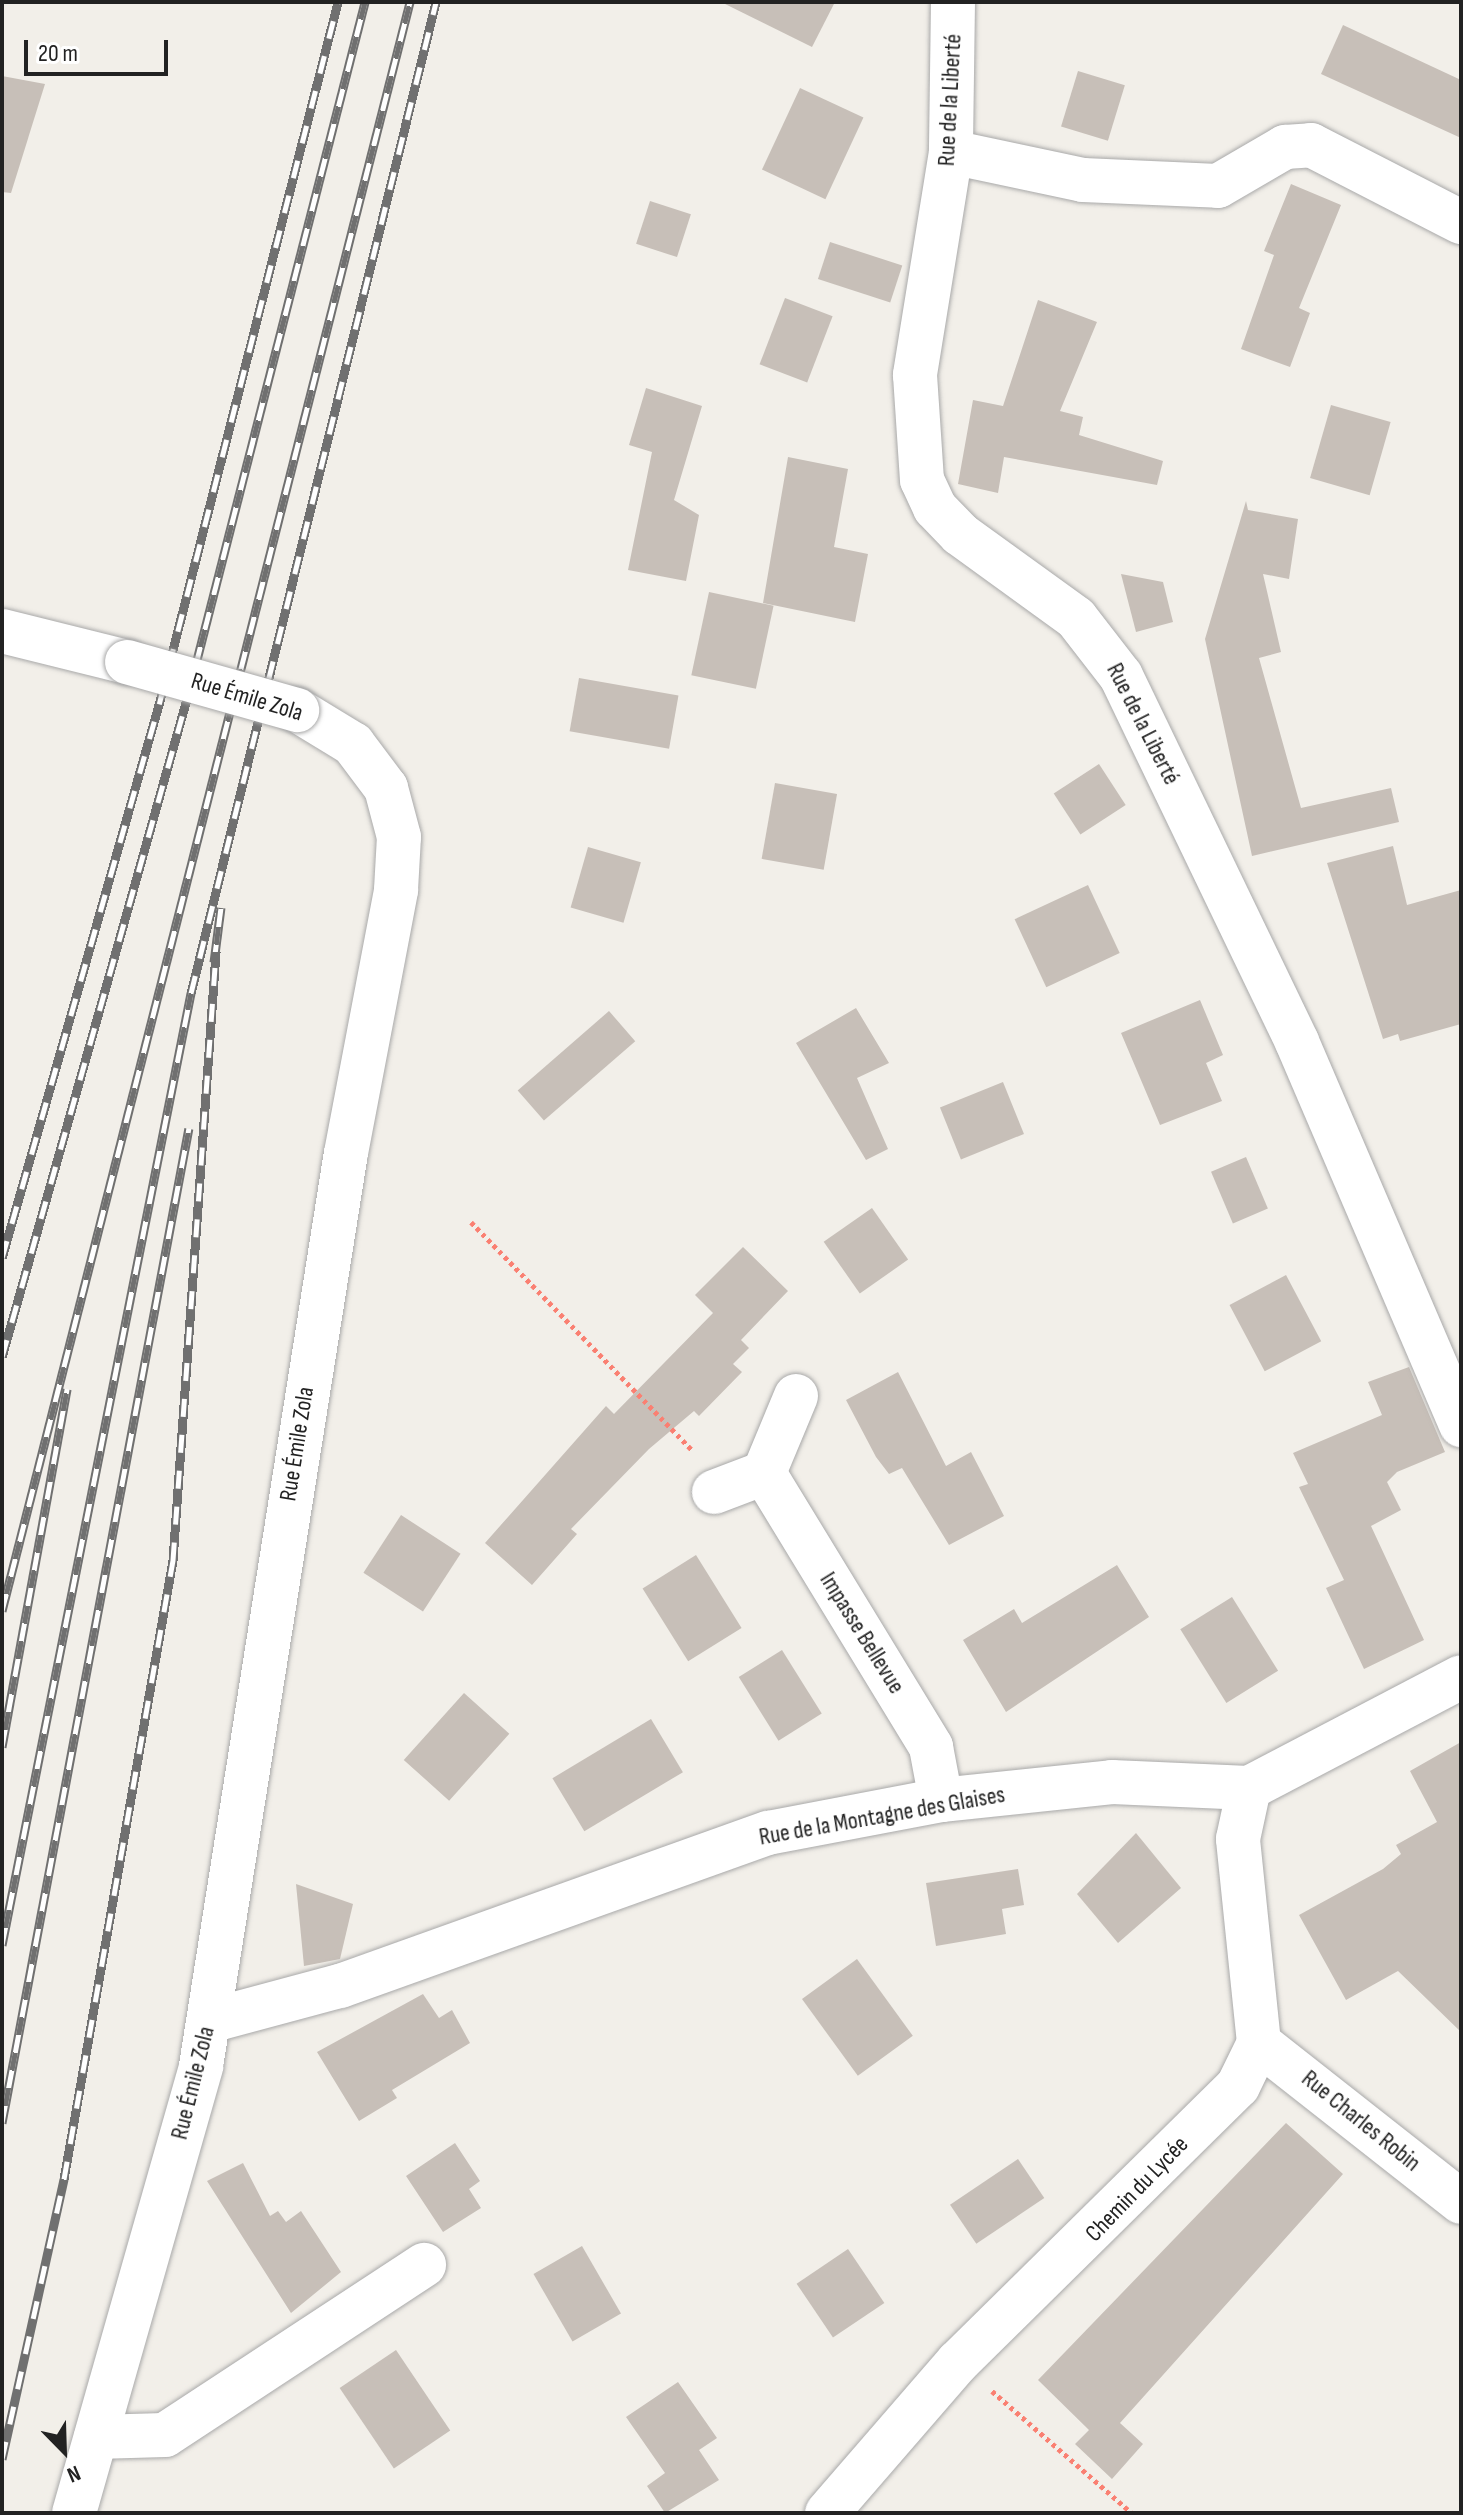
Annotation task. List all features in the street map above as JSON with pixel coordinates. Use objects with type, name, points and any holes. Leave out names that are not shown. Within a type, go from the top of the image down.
[{"type":"street","name":"Rue de la Liberté","points":[[953,2],[951,152],[915,375],[922,480],[935,508],[960,534],[1076,618],[1121,676],[1297,1042],[1461,1425]]},
{"type":"street","points":[[951,152],[1083,180],[1218,186],[1285,147],[1311,145],[1461,222]]},
{"type":"street","name":"Rue Émile Zola","points":[[2,631],[297,710],[329,725],[372,767],[396,814],[400,862],[303,1411],[209,2021],[74,2513]]},
{"type":"street","points":[[714,1492],[764,1473],[796,1396]]},
{"type":"street","name":"Impasse Bellevue","points":[[764,1473],[920,1727],[941,1800]]},
{"type":"street","points":[[1259,2043],[1238,1839],[1249,1788],[1461,1677]]},
{"type":"street","name":"Rue de la Montagne des Glaises","points":[[209,2021],[340,1986],[768,1833],[941,1800],[1112,1782],[1249,1788]]},
{"type":"street","name":"Rue Charles Robin","points":[[1259,2043],[1461,2202]]},
{"type":"street","name":"Chemin du Lycée","points":[[827,2513],[958,2362],[1238,2086],[1259,2043]]},
{"type":"street","points":[[96,2437],[165,2435],[424,2265]]},
{"type":"path","points":[[471,1222],[710,1468],[764,1473]]},
{"type":"path","points":[[958,2362],[1132,2513]]},
{"type":"building","points":[[721,2],[835,2],[812,47]]},
{"type":"building","points":[[1343,25],[1461,80],[1461,138],[1321,74]]},
{"type":"building","points":[[1078,71],[1125,85],[1108,141],[1061,126]]},
{"type":"building","points":[[2,76],[45,84],[11,193],[2,192]]},
{"type":"building","points":[[800,88],[863,118],[825,199],[762,170]]},
{"type":"building","points":[[1291,184],[1341,205],[1299,308],[1310,313],[1290,367],[1241,349],[1274,255],[1264,251]]},
{"type":"building","points":[[650,201],[691,214],[677,257],[636,244]]},
{"type":"building","points":[[830,242],[902,265],[890,303],[818,279]]},
{"type":"building","points":[[785,298],[833,316],[807,383],[760,364]]},
{"type":"building","points":[[1038,300],[1097,322],[1060,411],[1083,417],[1079,435],[1163,461],[1157,485],[1004,457],[998,493],[958,484],[973,400],[1003,406]]},
{"type":"building","points":[[646,388],[702,406],[674,500],[699,515],[686,581],[628,570],[652,452],[629,445]]},
{"type":"building","points":[[1331,405],[1391,422],[1370,495],[1310,478]]},
{"type":"building","points":[[788,457],[848,469],[834,547],[868,554],[855,622],[763,603]]},
{"type":"building","points":[[1246,501],[1248,510],[1298,519],[1289,579],[1263,574],[1281,652],[1259,658],[1301,808],[1391,788],[1399,822],[1252,856],[1205,639]]},
{"type":"building","points":[[1121,574],[1163,582],[1173,622],[1136,632]]},
{"type":"building","points":[[709,592],[774,606],[756,689],[691,675]]},
{"type":"building","points":[[579,678],[678,696],[669,749],[570,731]]},
{"type":"building","points":[[1099,764],[1126,805],[1080,835],[1054,793]]},
{"type":"building","points":[[775,783],[837,794],[824,870],[762,859]]},
{"type":"building","points":[[1393,846],[1407,905],[1461,890],[1461,1024],[1400,1041],[1398,1034],[1383,1039],[1327,863]]},
{"type":"building","points":[[588,847],[641,862],[624,923],[571,908]]},
{"type":"building","points":[[1088,885],[1120,953],[1046,987],[1015,919]]},
{"type":"building","points":[[1200,1000],[1223,1055],[1206,1063],[1222,1101],[1160,1125],[1121,1033]]},
{"type":"building","points":[[856,1008],[889,1063],[857,1078],[888,1149],[866,1160],[796,1043]]},
{"type":"building","points":[[609,1011],[635,1041],[544,1121],[518,1090]]},
{"type":"building","points":[[1003,1082],[1024,1134],[961,1159],[940,1107]]},
{"type":"building","points":[[1246,1157],[1268,1209],[1233,1223],[1211,1172]]},
{"type":"building","points":[[872,1208],[908,1260],[860,1293],[824,1242]]},
{"type":"building","points":[[743,1247],[788,1291],[741,1340],[749,1348],[733,1364],[742,1372],[699,1416],[694,1411],[649,1449],[571,1529],[577,1534],[532,1585],[485,1543],[606,1406],[614,1414],[713,1313],[695,1295]]},
{"type":"building","points":[[1286,1275],[1321,1341],[1265,1371],[1229,1305]]},
{"type":"building","points":[[1409,1367],[1445,1452],[1397,1472],[1387,1482],[1401,1510],[1371,1526],[1424,1640],[1364,1669],[1326,1588],[1344,1580],[1299,1487],[1308,1484],[1293,1453],[1382,1415],[1368,1382]]},
{"type":"building","points":[[898,1372],[946,1466],[971,1452],[1004,1516],[949,1545],[902,1468],[889,1474],[876,1457],[846,1400]]},
{"type":"building","points":[[401,1515],[461,1554],[423,1612],[363,1573]]},
{"type":"building","points":[[696,1555],[742,1628],[688,1661],[643,1588]]},
{"type":"building","points":[[1117,1565],[1149,1617],[1006,1712],[963,1640],[1014,1609],[1022,1623]]},
{"type":"building","points":[[1232,1597],[1278,1671],[1226,1703],[1180,1629]]},
{"type":"building","points":[[782,1650],[822,1714],[778,1741],[739,1677]]},
{"type":"building","points":[[464,1693],[509,1734],[449,1801],[404,1760]]},
{"type":"building","points":[[651,1719],[683,1772],[584,1831],[552,1778]]},
{"type":"building","points":[[1461,1742],[1461,2032],[1398,1971],[1346,2000],[1299,1915],[1383,1869],[1401,1854],[1396,1845],[1437,1822],[1410,1771]]},
{"type":"building","points":[[1136,1833],[1181,1888],[1118,1943],[1077,1894]]},
{"type":"building","points":[[1018,1869],[1024,1905],[1002,1909],[1006,1934],[936,1946],[926,1883]]},
{"type":"building","points":[[296,1884],[353,1904],[340,1959],[304,1966]]},
{"type":"building","points":[[857,1959],[913,2036],[858,2076],[802,1999]]},
{"type":"building","points":[[423,1994],[439,2018],[452,2010],[470,2043],[392,2090],[397,2098],[359,2121],[317,2052]]},
{"type":"building","points":[[1286,2123],[1343,2174],[1120,2423],[1143,2444],[1112,2479],[1075,2444],[1089,2430],[1038,2380]]},
{"type":"building","points":[[455,2143],[480,2181],[469,2189],[481,2208],[443,2232],[406,2176]]},
{"type":"building","points":[[1018,2159],[1044,2198],[976,2244],[950,2205]]},
{"type":"building","points":[[243,2163],[270,2216],[278,2211],[286,2222],[301,2211],[341,2272],[291,2313],[207,2181]]},
{"type":"building","points":[[582,2246],[621,2314],[573,2342],[534,2274]]},
{"type":"building","points":[[848,2249],[884,2303],[833,2338],[797,2284]]},
{"type":"building","points":[[396,2350],[450,2430],[394,2468],[340,2388]]},
{"type":"building","points":[[678,2382],[717,2438],[699,2450],[719,2480],[665,2513],[647,2486],[665,2473],[626,2417]]},
{"type":"railway","points":[[2,1258],[160,701],[338,2]]},
{"type":"railway","points":[[2,1357],[187,699],[365,2]]},
{"type":"railway","points":[[2,1611],[410,2]]},
{"type":"railway","points":[[2,1945],[191,993],[436,2]]},
{"type":"railway","points":[[214,962],[221,907]]},
{"type":"railway","points":[[2,2459],[64,2179],[173,1560],[216,952]]},
{"type":"railway","points":[[2,2123],[189,1128]]},
{"type":"railway","points":[[2,1747],[67,1389]]}]
